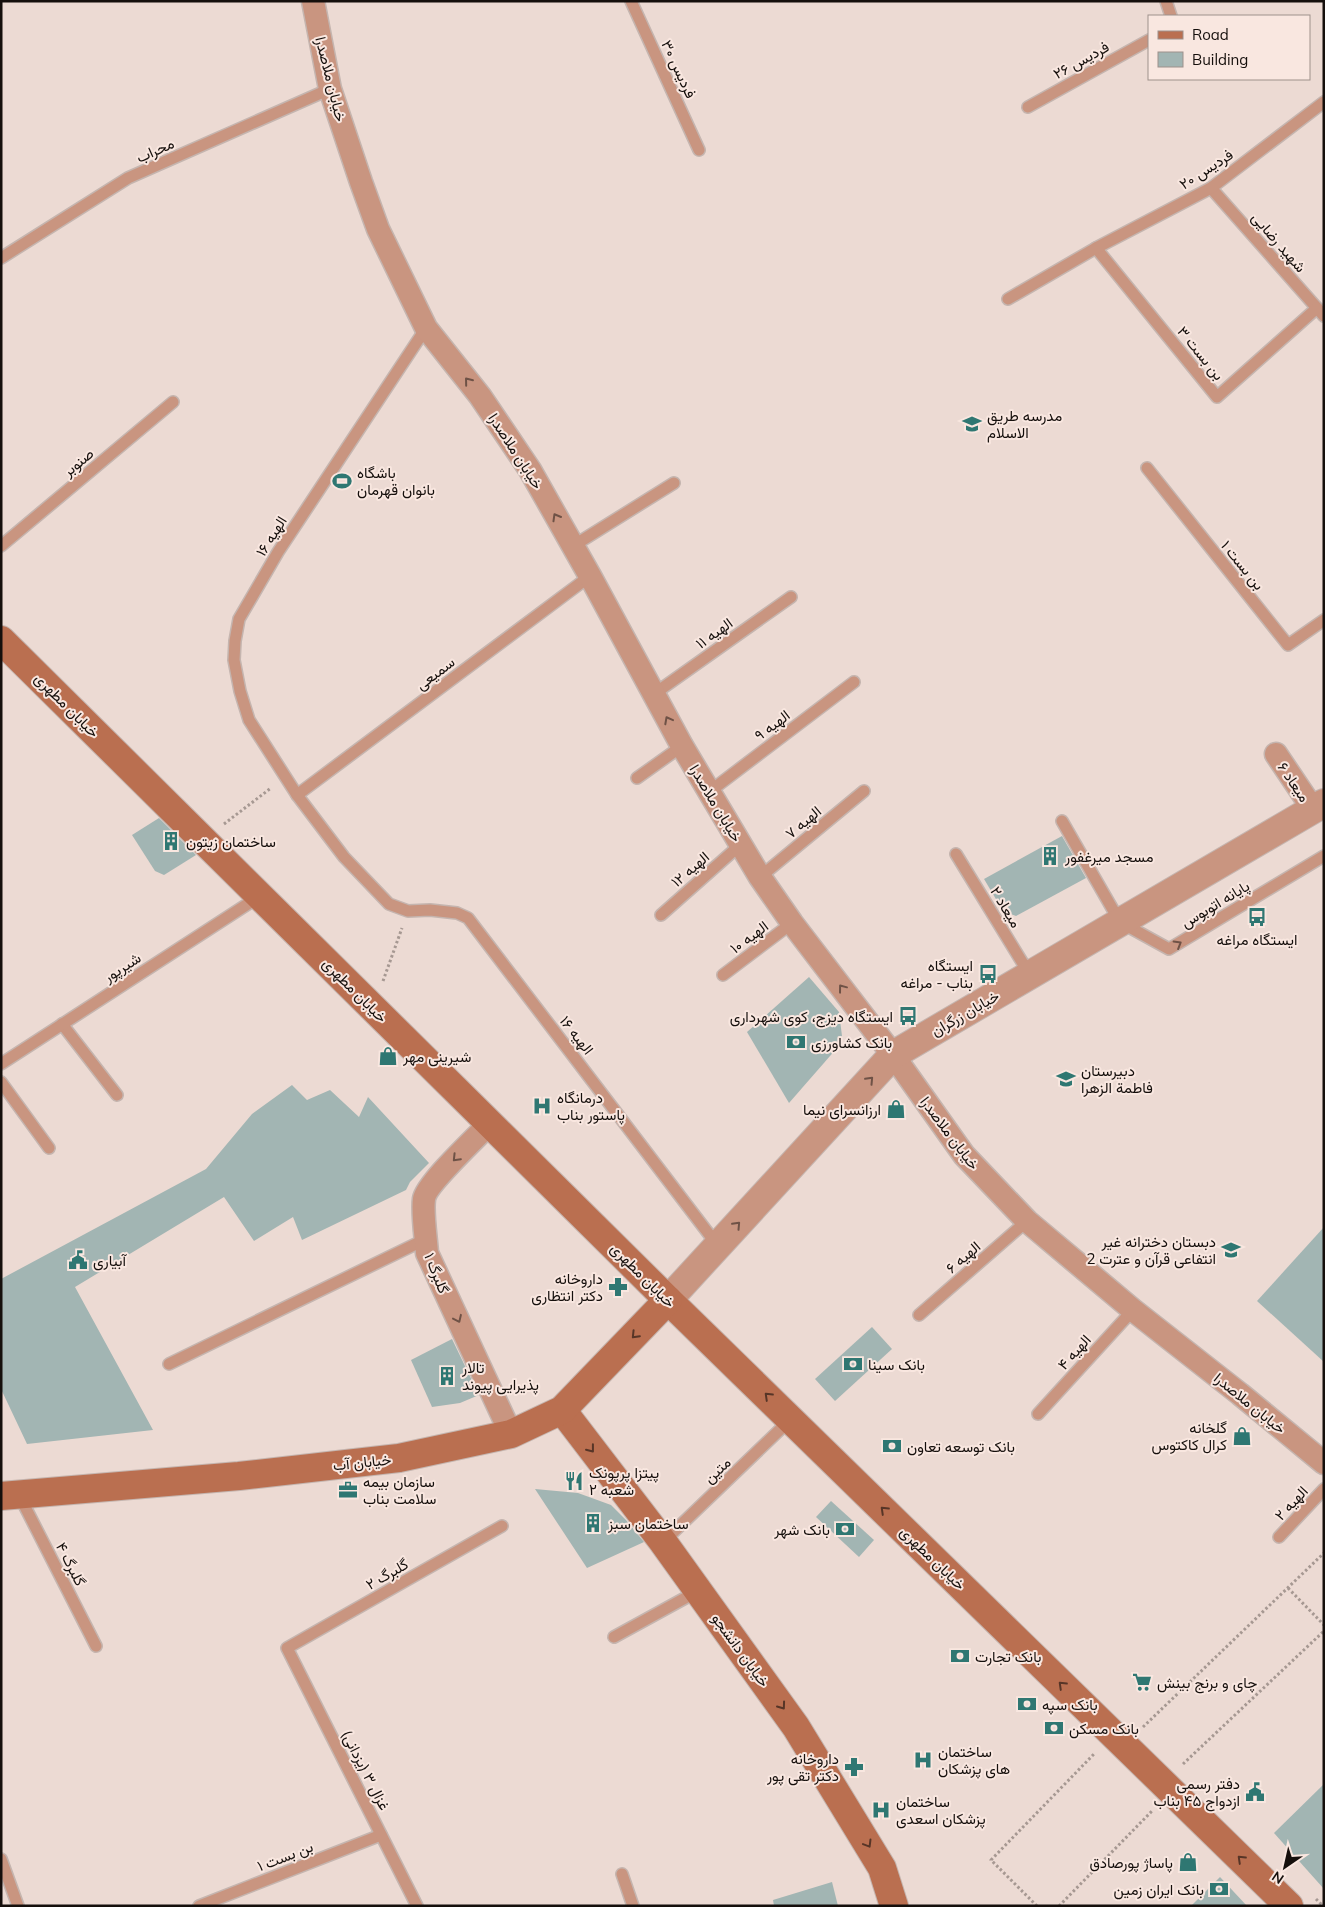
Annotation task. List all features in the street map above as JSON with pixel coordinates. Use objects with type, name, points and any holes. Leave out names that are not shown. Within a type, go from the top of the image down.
[{"type":"main road","name":"خیابان مطهری","points":[[1,640],[668,1300],[1289,1906]]},
{"type":"main road","name":"خیابان آب","points":[[10,1495],[239,1476],[399,1458],[511,1434],[562,1410],[668,1300]]},
{"type":"main road","name":"خیابان دانشجو","points":[[562,1410],[663,1542],[796,1727],[882,1868],[894,1906]]},
{"type":"street","name":"خیابان ملاصدرا","points":[[313,1],[330,89],[378,229],[426,328],[486,404],[530,470],[682,746],[760,877],[792,923],[893,1055],[964,1155],[1027,1221],[1133,1310],[1324,1463]]},
{"type":"street","name":"میعاد ۶","points":[[1276,754],[1318,806]]},
{"type":"street","name":"خیابان زرگران","points":[[668,1300],[893,1055],[1318,806]]},
{"type":"street","name":"گلبرگ ۱","points":[[490,1123],[432,1183],[424,1198],[426,1239],[427,1253],[511,1434]]},
{"type":"lane","name":"فردیس ۳۰","points":[[631,1],[699,150]]},
{"type":"lane","points":[[1166,1],[1171,15]]},
{"type":"lane","name":"فردیس ۲۶","points":[[1028,107],[1148,41]]},
{"type":"lane","name":"محراب","points":[[1,258],[128,178],[330,89]]},
{"type":"lane","name":"فردیس ۲۰","points":[[1008,299],[1096,248],[1211,188],[1324,102]]},
{"type":"lane","name":"شهید رضایی","points":[[1211,188],[1320,312]]},
{"type":"lane","name":"بن بست ۳","points":[[1096,248],[1217,397],[1320,312]]},
{"type":"lane","name":"الهیه ۱۶","points":[[426,328],[278,552],[239,619],[234,660],[240,691],[249,720],[285,777],[344,858],[389,904],[408,911],[430,910],[457,913],[468,918],[699,1218],[718,1246]]},
{"type":"lane","name":"صنوبر","points":[[1,546],[174,402]]},
{"type":"lane","name":"بن بست ۱","points":[[1147,468],[1288,645],[1324,620]]},
{"type":"lane","points":[[573,546],[674,483]]},
{"type":"lane","name":"سمیعی","points":[[297,794],[590,576]]},
{"type":"lane","name":"الهیه ۱۱","points":[[654,694],[790,596]]},
{"type":"lane","name":"الهیه ۹","points":[[709,792],[854,682]]},
{"type":"lane","points":[[638,778],[682,746]]},
{"type":"lane","name":"الهیه ۷","points":[[760,877],[864,791]]},
{"type":"lane","points":[[1062,821],[1120,922]]},
{"type":"lane","name":"الهیه ۱۲","points":[[661,915],[740,845]]},
{"type":"lane","name":"میعاد ۲","points":[[956,854],[1030,975]]},
{"type":"lane","name":"پایانه اتوبوس","points":[[1120,922],[1169,949],[1324,856]]},
{"type":"lane","name":"شیرپور","points":[[1,1064],[260,896]]},
{"type":"lane","name":"الهیه ۱۰","points":[[724,975],[792,923]]},
{"type":"lane","points":[[62,1024],[117,1095]]},
{"type":"lane","points":[[1,1082],[49,1148]]},
{"type":"lane","name":"الهیه ۶","points":[[919,1315],[1027,1221]]},
{"type":"lane","points":[[169,1364],[426,1239]]},
{"type":"lane","name":"الهیه ۴","points":[[1038,1414],[1133,1310]]},
{"type":"lane","name":"متین","points":[[663,1542],[791,1420]]},
{"type":"lane","name":"الهیه ۲","points":[[1279,1537],[1324,1489]]},
{"type":"lane","name":"گلبرگ ۴","points":[[10,1495],[96,1646]]},
{"type":"lane","name":"گلبرگ ۲","points":[[287,1648],[502,1526]]},
{"type":"lane","points":[[614,1637],[698,1591]]},
{"type":"lane","name":"غزال ۳ (یزدانی)","points":[[287,1648],[417,1906]]},
{"type":"lane","name":"بن بست ۱","points":[[199,1906],[381,1835]]},
{"type":"lane","points":[[1,1859],[18,1906]]},
{"type":"lane","points":[[622,1874],[633,1906]]},
{"type":"path","points":[[203,840],[285,777]]},
{"type":"path","points":[[373,1008],[408,911]]},
{"type":"path","points":[[1142,1728],[1324,1553]]},
{"type":"path","points":[[1288,1588],[1324,1625]]},
{"type":"path","points":[[1181,1766],[1324,1631]]},
{"type":"path","points":[[1037,1906],[991,1860],[1096,1751]]},
{"type":"path","points":[[1059,1906],[1155,1809]]},
{"type":"building","name":"ساختمان زیتون","points":[[159,818],[196,855],[164,875],[155,871],[132,835]]},
{"type":"building","name":"مسجد میرغفور","points":[[1062,836],[1086,878],[1016,916],[1003,911],[984,879]]},
{"type":"building","name":"بانک کشاورزی","points":[[809,977],[839,1012],[842,1036],[837,1048],[789,1103],[747,1032]]},
{"type":"building","name":"آبیاری","points":[[292,1085],[307,1100],[330,1090],[359,1117],[368,1097],[429,1163],[410,1182],[406,1190],[302,1240],[293,1217],[254,1241],[224,1197],[75,1287],[153,1430],[27,1444],[1,1389],[1,1279],[206,1169],[252,1114]]},
{"type":"building","points":[[1324,1227],[1324,1362],[1257,1301]]},
{"type":"building","name":"بانک سینا","points":[[872,1327],[892,1349],[835,1401],[815,1379]]},
{"type":"building","name":"تالار پذیرایی پیوند","points":[[452,1339],[479,1395],[460,1403],[432,1407],[411,1360]]},
{"type":"building","name":"ساختمان سبز","points":[[535,1489],[578,1493],[611,1505],[644,1542],[587,1568]]},
{"type":"building","name":"بانک شهر","points":[[831,1501],[874,1540],[859,1557],[816,1517]]},
{"type":"building","points":[[1324,1784],[1324,1889],[1274,1833]]},
{"type":"building","name":"بانک ایران زمین","points":[[1220,1877],[1247,1906],[1191,1906]]},
{"type":"building","points":[[832,1882],[838,1906],[774,1906],[773,1900]]},
{"type":"place","name":"مدرسه طریق الاسلام","points":[[972,424]]},
{"type":"place","name":"باشگاه بانوان قهرمان","points":[[342,481]]},
{"type":"place","name":"ساختمان زیتون","points":[[171,841]]},
{"type":"place","name":"مسجد میرغفور","points":[[1050,856]]},
{"type":"place","name":"ایستگاه مراغه","points":[[1257,917]]},
{"type":"place","name":"ایستگاه بناب - مراغه","points":[[988,974]]},
{"type":"place","name":"ایستگاه دیزج، کوی شهرداری","points":[[908,1016]]},
{"type":"place","name":"بانک کشاورزی","points":[[796,1042]]},
{"type":"place","name":"شیرینی مهر","points":[[388,1056]]},
{"type":"place","name":"دبیرستان فاطمة الزهرا","points":[[1066,1079]]},
{"type":"place","name":"درمانگاه پاستور بناب","points":[[542,1106]]},
{"type":"place","name":"ارزانسرای نیما","points":[[896,1109]]},
{"type":"place","name":"دبستان دخترانه غیر انتفاعی قرآن و عترت 2","points":[[1231,1250]]},
{"type":"place","name":"آبیاری","points":[[78,1260]]},
{"type":"place","name":"داروخانه دکتر انتظاری","points":[[618,1287]]},
{"type":"place","name":"بانک سینا","points":[[853,1364]]},
{"type":"place","name":"تالار پذیرایی پیوند","points":[[447,1376]]},
{"type":"place","name":"گلخانه کرال کاکتوس","points":[[1242,1436]]},
{"type":"place","name":"بانک توسعه تعاون","points":[[892,1446]]},
{"type":"place","name":"پیتزا پرپونک شعبه ۲","points":[[574,1481]]},
{"type":"place","name":"سازمان بیمه سلامت بناب","points":[[348,1490]]},
{"type":"place","name":"ساختمان سبز","points":[[593,1523]]},
{"type":"place","name":"بانک شهر","points":[[845,1529]]},
{"type":"place","name":"بانک تجارت","points":[[960,1656]]},
{"type":"place","name":"چای و برنج بینش","points":[[1142,1682]]},
{"type":"place","name":"بانک سپه","points":[[1027,1704]]},
{"type":"place","name":"بانک مسکن","points":[[1054,1728]]},
{"type":"place","name":"ساختمان های پزشکان","points":[[923,1760]]},
{"type":"place","name":"داروخانه دکتر تقی پور","points":[[854,1767]]},
{"type":"place","name":"دفتر رسمی ازدواج ۴۵ بناب","points":[[1255,1792]]},
{"type":"place","name":"ساختمان پزشکان اسعدی","points":[[881,1810]]},
{"type":"place","name":"پاساژ پورصادق","points":[[1188,1862]]},
{"type":"place","name":"بانک ایران زمین","points":[[1219,1889]]}]
